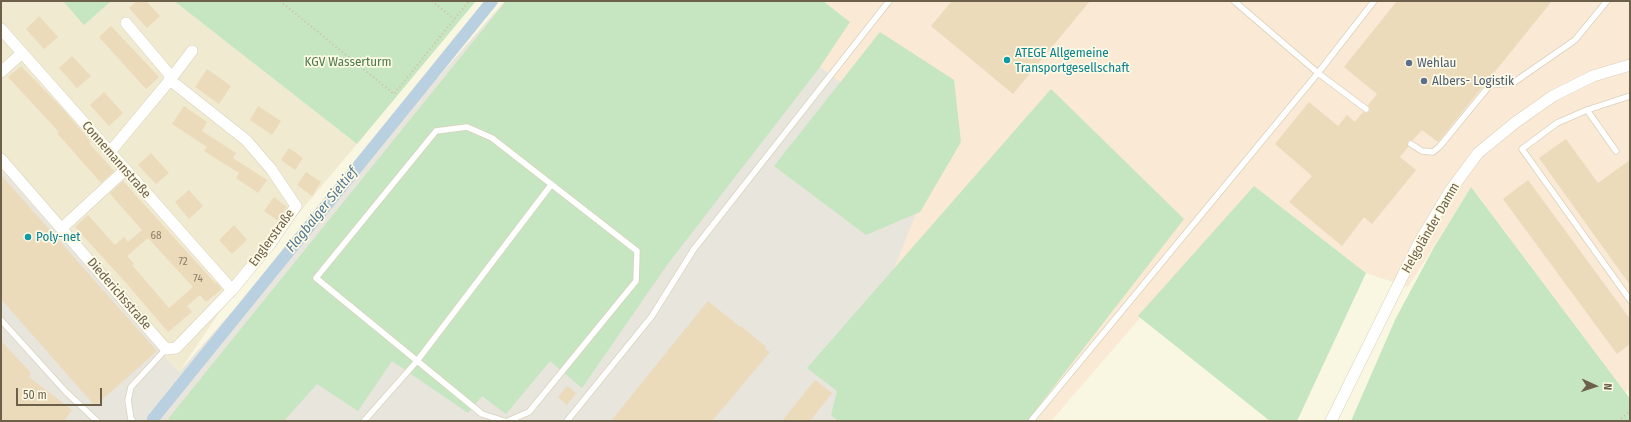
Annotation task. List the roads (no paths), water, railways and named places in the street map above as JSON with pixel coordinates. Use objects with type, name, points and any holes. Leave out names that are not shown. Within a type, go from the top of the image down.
[{"type":"street","name":"Englerstraße","points":[[126,23],[169,74],[170,80],[246,140],[272,169],[296,206],[270,244],[232,290],[171,348]]},
{"type":"street","name":"Connemannstraße","points":[[1,29],[232,290]]},
{"type":"street","points":[[110,152],[192,51]]},
{"type":"street","points":[[1,72],[22,53]]},
{"type":"street","name":"Helgoländer Damm","points":[[1331,421],[1420,241],[1450,191],[1478,153],[1516,122],[1553,96],[1593,76],[1630,65]]},
{"type":"street","name":"Diederichsstraße","points":[[1,159],[171,348]]},
{"type":"street","points":[[62,228],[125,170]]},
{"type":"lane","points":[[567,421],[652,316],[694,249],[889,1]]},
{"type":"lane","points":[[1234,1],[1318,73],[1366,109]]},
{"type":"lane","points":[[1032,421],[1318,73],[1374,1]]},
{"type":"lane","points":[[1411,144],[1422,151],[1433,152],[1440,146],[1490,85],[1513,83],[1575,40],[1606,1]]},
{"type":"lane","points":[[1630,96],[1587,110],[1557,123],[1522,149],[1630,300]]},
{"type":"lane","points":[[1587,110],[1616,151]]},
{"type":"lane","points":[[504,421],[482,414],[316,278],[436,131],[467,127],[492,138],[636,251],[636,281],[529,412],[508,421]]},
{"type":"lane","points":[[364,421],[417,361],[551,185]]},
{"type":"lane","points":[[1,320],[66,392],[97,421]]},
{"type":"lane","points":[[133,421],[131,419],[128,400],[132,387],[171,348]]},
{"type":"waterway","name":"Flagbalger Sieltief","points":[[153,419],[492,1]]},
{"type":"place","name":"ATEGE Allgemeine Transportgesellschaft","points":[[1007,60]]},
{"type":"place","name":"Wehlau","points":[[1409,63]]},
{"type":"place","name":"Albers- Logistik","points":[[1424,81]]},
{"type":"place","name":"Poly-net","points":[[28,237]]},
{"type":"park label","name":"KGV Wasserturm","points":[[348,62]]}]
